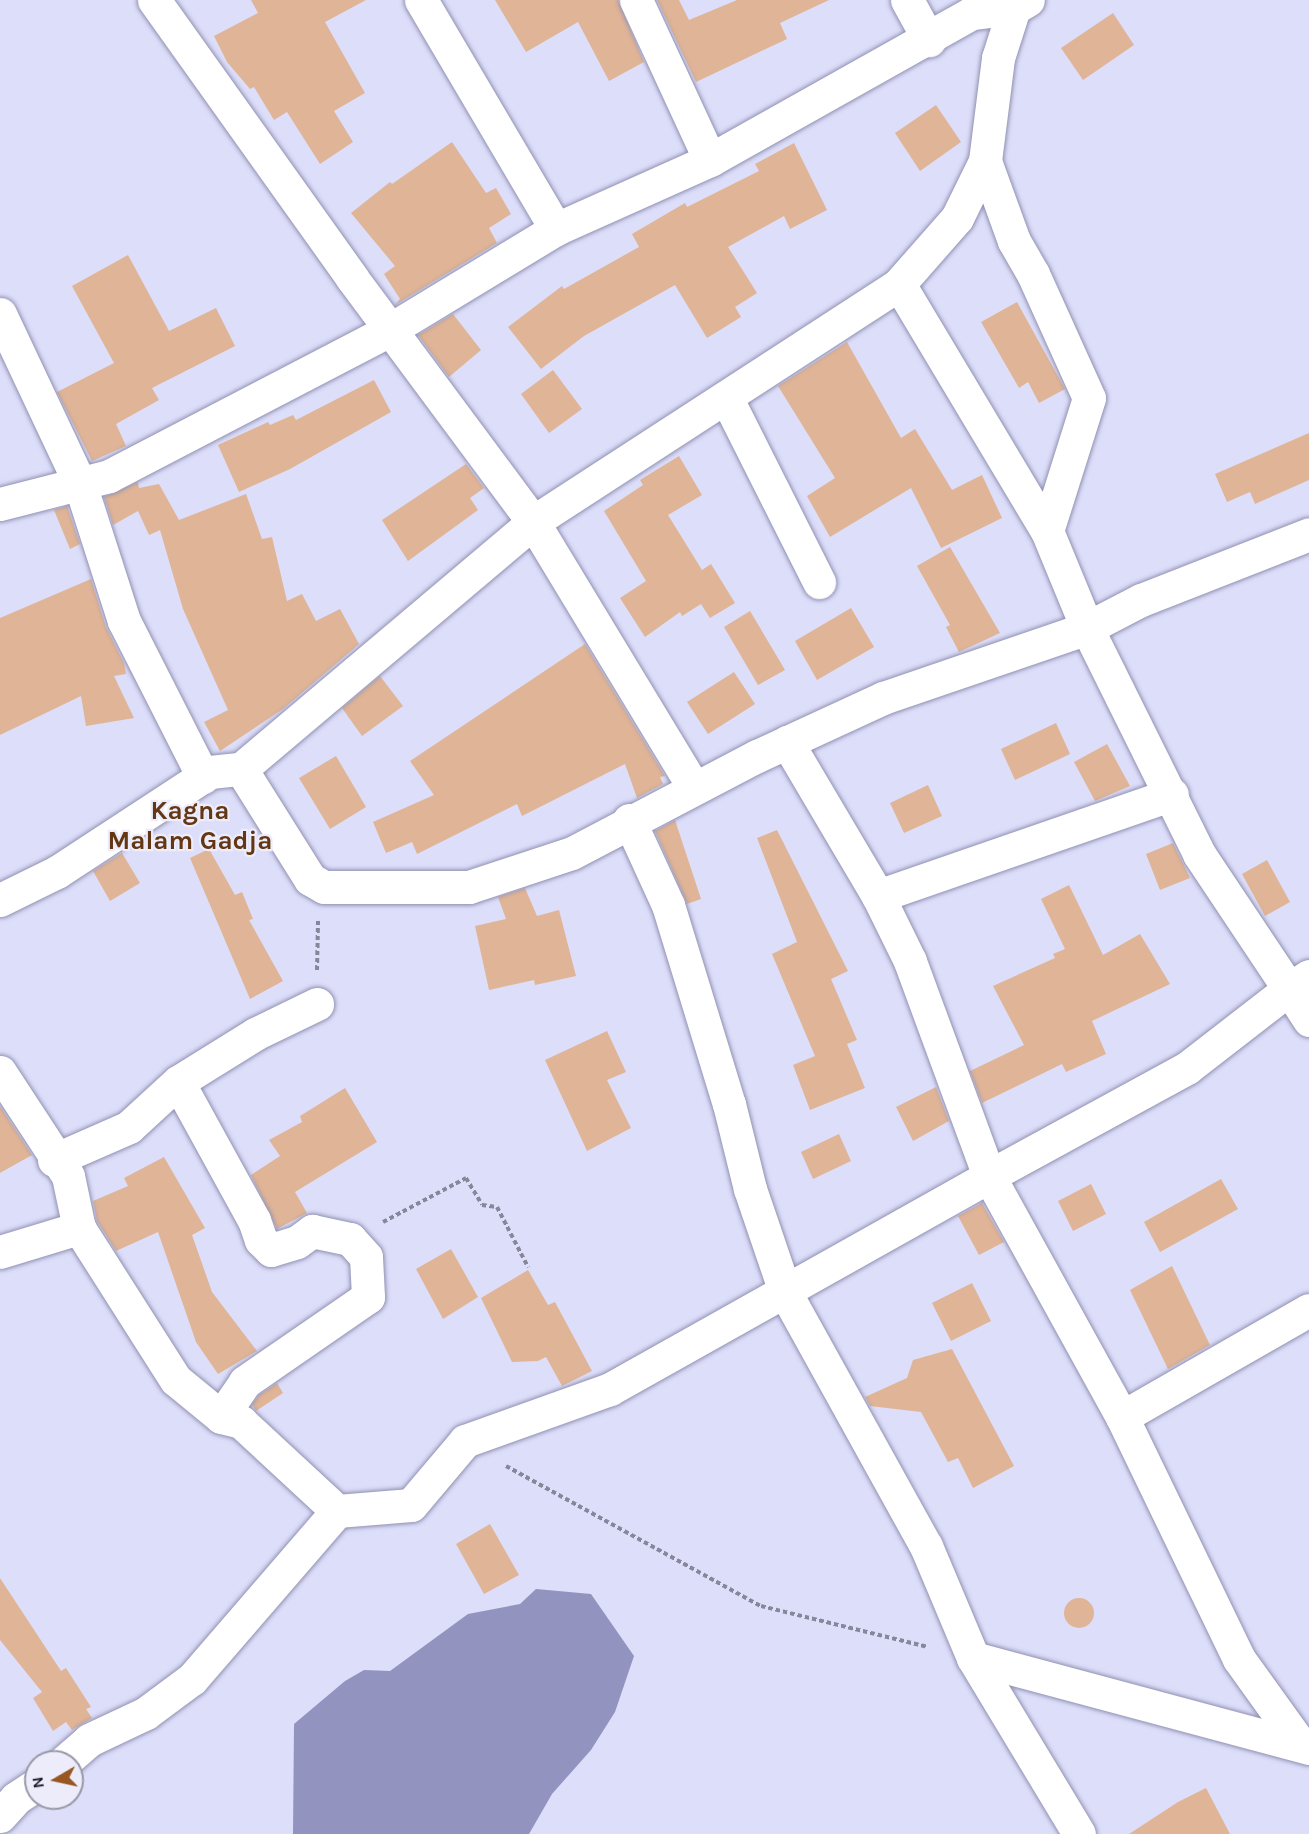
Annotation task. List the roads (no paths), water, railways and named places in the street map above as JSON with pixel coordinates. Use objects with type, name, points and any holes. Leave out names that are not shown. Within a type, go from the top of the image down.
[{"type":"street","points":[[154,0],[533,522],[694,788]]},
{"type":"street","points":[[421,0],[556,229]]},
{"type":"street","points":[[636,0],[710,160]]},
{"type":"street","points":[[907,0],[928,40]]},
{"type":"street","points":[[0,504],[109,476],[391,329],[556,229],[710,160],[928,40],[972,13],[1022,3]]},
{"type":"street","points":[[0,900],[57,872],[210,772],[241,769],[533,522],[727,399],[899,284],[957,218],[985,161],[998,58],[1022,3]]},
{"type":"street","points":[[985,161],[1014,241],[1033,274],[1089,398],[1047,531]]},
{"type":"street","points":[[899,284],[1047,531],[1087,628],[1173,794],[1199,854],[1299,982],[1309,1020]]},
{"type":"street","points":[[0,314],[80,484],[124,621],[203,777]]},
{"type":"street","points":[[727,399],[819,582]]},
{"type":"street","points":[[241,769],[310,879],[324,887],[469,887],[572,852],[629,820],[787,742],[883,698],[1087,628],[1141,600],[1309,534]]},
{"type":"street","points":[[787,742],[878,896],[910,961],[989,1176],[1122,1417],[1239,1659],[1304,1746]]},
{"type":"street","points":[[878,896],[1173,794]]},
{"type":"street","points":[[629,820],[668,905],[729,1104],[750,1189],[785,1292],[926,1546],[973,1658],[1079,1834]]},
{"type":"street","points":[[78,1750],[89,1740],[146,1713],[192,1679],[338,1511],[411,1505],[465,1441],[610,1389],[1186,1068],[1299,982]]},
{"type":"street","points":[[54,1160],[129,1127],[178,1082],[255,1034],[317,1004]]},
{"type":"street","points":[[0,1072],[54,1160],[68,1176],[79,1228],[176,1380],[221,1417],[241,1422],[338,1511]]},
{"type":"street","points":[[178,1082],[254,1220],[261,1240],[271,1250],[297,1242],[312,1232],[335,1239],[350,1239],[366,1257],[368,1297],[245,1382],[221,1417]]},
{"type":"street","points":[[0,1252],[79,1228]]},
{"type":"street","points":[[1122,1417],[1309,1311]]},
{"type":"street","points":[[973,1658],[1304,1746]]},
{"type":"street","points":[[0,1816],[16,1798],[24,1793]]},
{"type":"water","points":[[536,1589],[591,1594],[634,1656],[615,1712],[591,1750],[552,1794],[529,1834],[293,1834],[294,1724],[345,1681],[364,1670],[390,1671],[468,1614],[520,1604]]},
{"type":"district","name":"Kagna Malam Gadja","points":[[190,826]]}]
